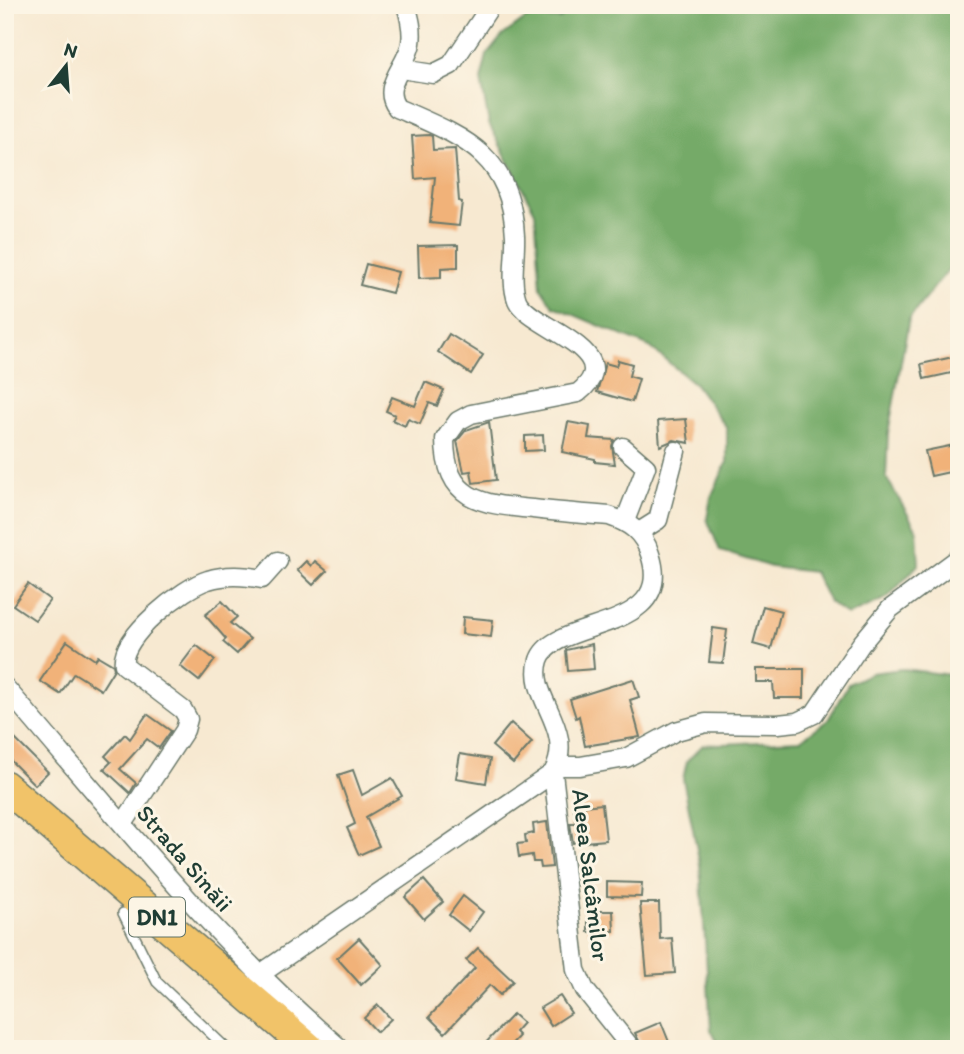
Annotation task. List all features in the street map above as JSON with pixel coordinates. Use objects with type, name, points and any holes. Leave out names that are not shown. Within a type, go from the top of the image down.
[{"type":"highway","name":"DN1","points":[[5,786],[310,1049]]},
{"type":"highway","name":"DN1","points":[[5,812],[281,1049]]},
{"type":"street","points":[[407,5],[412,31],[409,51],[390,93],[397,108],[456,133],[490,162],[510,199],[514,217],[517,299],[525,312],[580,348],[591,363],[592,372],[587,386],[578,393],[471,414],[458,421],[445,439],[448,470],[463,492],[486,504],[609,516],[632,527],[658,520],[676,451]]},
{"type":"street","points":[[401,69],[433,74],[451,65],[491,5]]},
{"type":"street","points":[[623,447],[646,467],[632,527]]},
{"type":"street","name":"Aleea Salcâmilor","points":[[632,527],[652,557],[653,572],[643,602],[627,615],[555,642],[540,658],[540,684],[561,744],[555,770],[576,970],[585,990],[632,1049]]},
{"type":"street","points":[[259,975],[555,770],[626,758],[676,731],[706,723],[778,724],[797,722],[814,714],[861,644],[890,609],[959,558]]},
{"type":"street","points":[[123,824],[185,730],[188,719],[183,710],[124,665],[127,649],[149,620],[184,590],[208,579],[230,575],[261,579],[278,561]]},
{"type":"street","name":"Strada Sinăii","points":[[5,687],[123,824],[259,975],[341,1049]]},
{"type":"lane","points":[[123,913],[158,982],[227,1049]]},
{"type":"green space","points":[[574,5],[959,5],[959,256],[909,319],[888,433],[886,477],[917,530],[919,564],[887,598],[848,615],[829,602],[814,572],[771,567],[720,551],[707,519],[711,497],[727,462],[727,428],[695,384],[650,347],[553,306],[541,288],[535,212],[489,124],[481,80],[487,55],[502,36],[528,17],[560,19]]},
{"type":"green space","points":[[902,669],[959,676],[959,1049],[721,1049],[711,1030],[700,865],[683,779],[687,761],[703,745],[800,740],[828,720],[848,684],[871,673]]},
{"type":"building","points":[[412,136],[432,136],[433,150],[455,149],[459,201],[462,202],[459,226],[430,223],[435,177],[415,179]]},
{"type":"building","points":[[458,245],[458,267],[441,268],[441,277],[419,278],[418,246]]},
{"type":"building","points":[[366,264],[398,272],[392,293],[360,285]]},
{"type":"building","points":[[449,334],[483,355],[471,374],[438,352]]},
{"type":"building","points":[[953,357],[956,372],[924,379],[921,364]]},
{"type":"building","points":[[618,360],[632,364],[629,376],[639,379],[632,402],[597,392],[605,363],[616,366]]},
{"type":"building","points":[[425,382],[444,390],[437,406],[429,403],[420,424],[408,419],[405,426],[392,420],[395,415],[386,411],[392,397],[415,406]]},
{"type":"building","points":[[686,419],[689,443],[674,440],[660,446],[658,421]]},
{"type":"building","points":[[489,422],[496,480],[473,483],[471,471],[464,472],[457,441],[466,430]]},
{"type":"building","points":[[568,422],[590,426],[588,438],[614,440],[612,446],[615,464],[595,462],[595,459],[562,452]]},
{"type":"building","points":[[543,435],[544,450],[525,451],[525,436]]},
{"type":"building","points":[[959,444],[959,470],[931,476],[925,451]]},
{"type":"building","points":[[306,561],[311,566],[315,561],[327,571],[313,585],[297,570]]},
{"type":"building","points":[[28,584],[50,600],[35,620],[13,605]]},
{"type":"building","points":[[222,601],[237,617],[230,623],[250,639],[237,654],[223,642],[226,639],[205,615]]},
{"type":"building","points":[[763,606],[781,611],[771,649],[753,644]]},
{"type":"building","points":[[463,617],[493,620],[491,637],[462,634]]},
{"type":"building","points":[[713,628],[727,630],[723,663],[709,662]]},
{"type":"building","points":[[67,641],[95,660],[98,656],[113,665],[114,669],[101,690],[74,673],[60,694],[40,681]]},
{"type":"building","points":[[592,644],[594,669],[568,671],[566,650]]},
{"type":"building","points":[[196,645],[215,660],[199,681],[180,666]]},
{"type":"building","points":[[756,669],[804,669],[804,698],[774,698],[773,682],[756,682]]},
{"type":"building","points":[[633,679],[639,697],[630,700],[640,737],[585,746],[579,716],[576,718],[570,699]]},
{"type":"building","points":[[147,714],[171,731],[159,748],[147,739],[120,769],[136,783],[130,793],[104,769],[111,762],[105,756],[125,734],[130,739]]},
{"type":"building","points":[[511,723],[532,742],[513,764],[492,746]]},
{"type":"building","points":[[14,738],[48,772],[35,785],[5,755],[5,747]]},
{"type":"building","points":[[460,754],[490,759],[486,783],[456,778]]},
{"type":"building","points":[[353,770],[362,795],[392,778],[402,796],[366,817],[379,846],[359,855],[347,828],[355,824],[338,775]]},
{"type":"building","points":[[602,804],[606,840],[573,843],[570,823],[576,823],[574,807]]},
{"type":"building","points":[[547,822],[552,867],[541,868],[540,862],[533,862],[532,855],[519,857],[517,844],[526,843],[525,835],[534,833],[533,824]]},
{"type":"building","points":[[424,880],[443,902],[424,919],[405,897]]},
{"type":"building","points":[[607,882],[642,883],[641,897],[607,896]]},
{"type":"building","points":[[463,896],[483,912],[469,931],[449,915]]},
{"type":"building","points":[[640,903],[659,903],[660,939],[672,938],[675,973],[647,975]]},
{"type":"building","points":[[588,911],[613,911],[614,931],[588,932]]},
{"type":"building","points":[[359,938],[383,965],[361,985],[337,958]]},
{"type":"building","points":[[478,948],[513,981],[500,995],[490,985],[445,1033],[429,1017],[475,968],[466,960]]},
{"type":"building","points":[[560,996],[571,1013],[551,1026],[540,1008]]},
{"type":"building","points":[[378,1005],[391,1019],[377,1032],[364,1018]]},
{"type":"building","points":[[513,1014],[523,1023],[515,1032],[519,1036],[507,1049],[480,1049]]},
{"type":"building","points":[[661,1022],[669,1042],[643,1049],[635,1033]]}]
